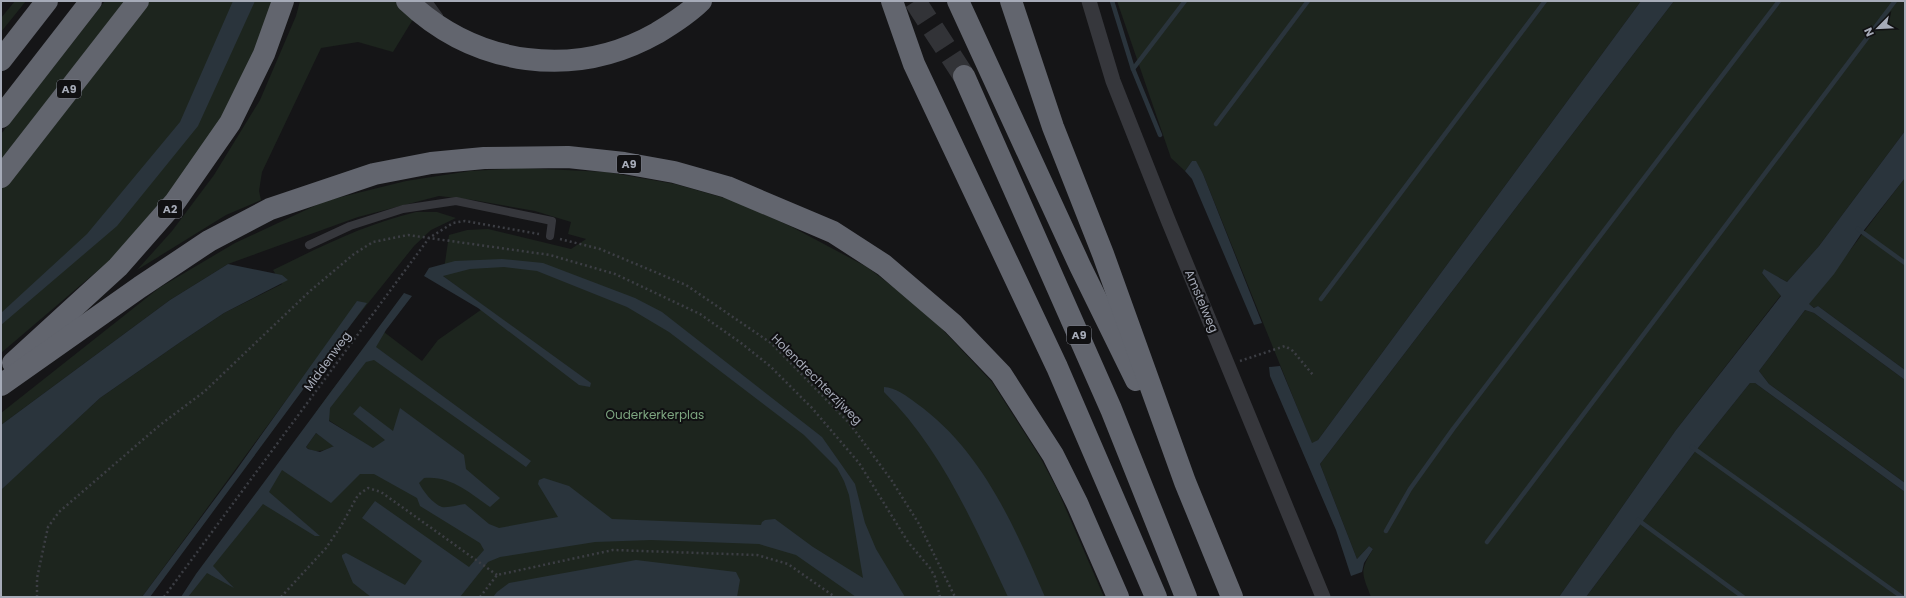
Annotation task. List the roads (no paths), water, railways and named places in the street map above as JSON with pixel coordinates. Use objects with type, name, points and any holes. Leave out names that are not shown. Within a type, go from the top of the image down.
[{"type":"highway","points":[[1,60],[47,1]]},
{"type":"highway","points":[[1,117],[91,1]]},
{"type":"highway","name":"A9","points":[[1,177],[138,1]]},
{"type":"highway","name":"A2","points":[[1,375],[118,267],[176,202],[234,116],[264,54],[283,1]]},
{"type":"highway","points":[[407,1],[453,36],[486,49],[536,61],[588,59],[615,52],[642,41],[670,25],[701,1]]},
{"type":"highway","points":[[892,1],[914,64],[1057,367],[1156,597]]},
{"type":"highway","name":"A9","points":[[958,1],[1080,266],[1185,482]]},
{"type":"highway","name":"A9","points":[[1011,1],[1053,128],[1103,254],[1185,482],[1232,597]]},
{"type":"highway","name":"A9","points":[[964,76],[1111,409],[1186,597]]},
{"type":"highway","name":"A9","points":[[1,385],[140,287],[209,241],[270,209],[367,176],[432,163],[484,158],[568,157],[624,163],[674,172],[727,187],[833,232],[884,265],[953,324],[1001,374],[1054,455],[1077,503],[1118,597]]},
{"type":"street","name":"Amstelweg","points":[[1089,1],[1113,81],[1168,220],[1323,597]]},
{"type":"lane","points":[[428,1],[453,36]]},
{"type":"lane","points":[[309,245],[350,226],[403,209],[456,201],[552,221],[550,236]]},
{"type":"waterway","points":[[1112,1],[1133,69],[1160,135]]},
{"type":"waterway","points":[[1133,69],[1185,1]]},
{"type":"waterway","points":[[1216,124],[1308,1]]},
{"type":"waterway","points":[[1321,299],[1545,1]]},
{"type":"waterway","points":[[1386,531],[1410,489],[1453,429],[1779,1]]},
{"type":"waterway","points":[[1487,542],[1895,1]]},
{"type":"waterway","points":[[1858,229],[1905,263]]},
{"type":"waterway","points":[[1692,447],[1902,597]]},
{"type":"waterway","points":[[1638,520],[1743,597]]},
{"type":"tunnel","points":[[915,1],[964,76]]},
{"type":"park label","name":"Ouderkerkerplas","points":[[655,414]]}]
